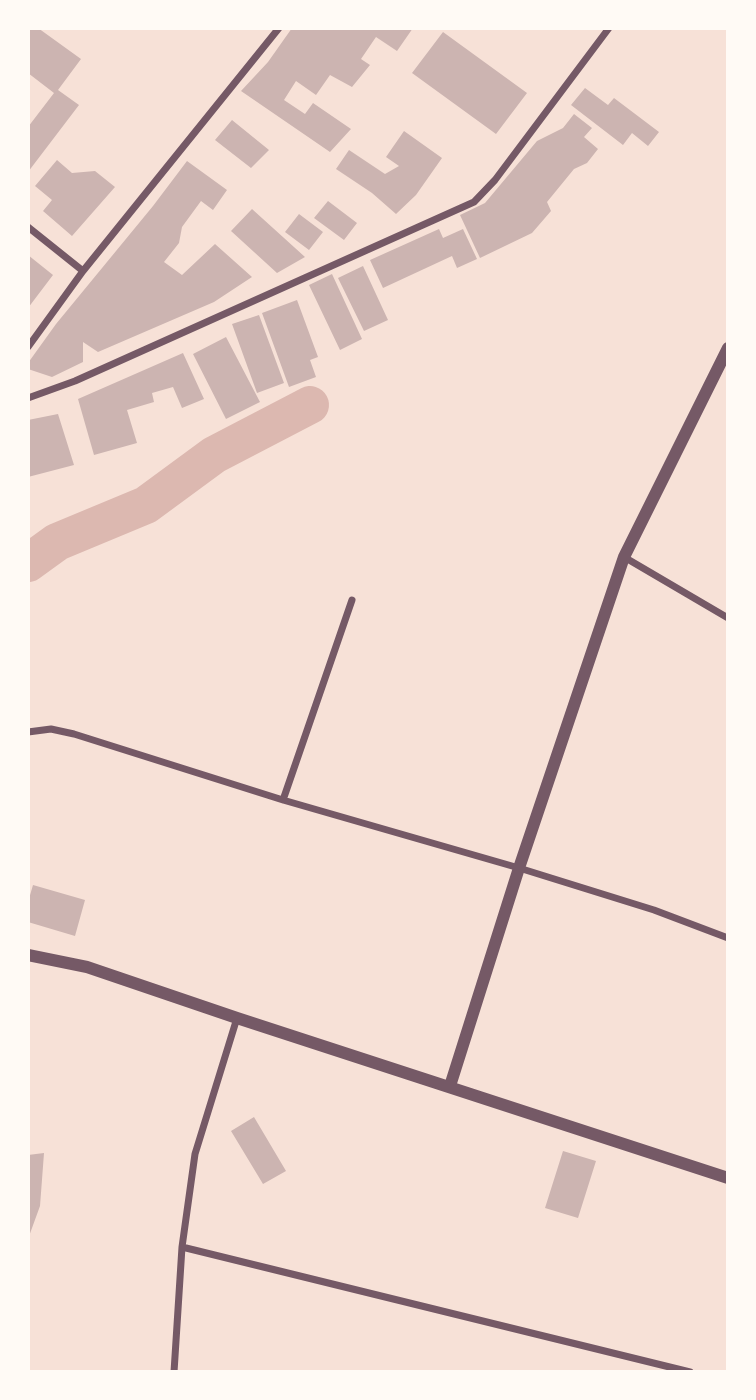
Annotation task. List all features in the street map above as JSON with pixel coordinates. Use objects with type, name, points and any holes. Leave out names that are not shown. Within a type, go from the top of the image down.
[{"type":"street","points":[[28,347],[83,271],[279,28]]},
{"type":"street","points":[[28,398],[75,381],[474,202],[495,180],[609,28]]},
{"type":"street","points":[[28,227],[83,271]]},
{"type":"street","points":[[450,1086],[519,868],[624,557],[728,348]]},
{"type":"street","points":[[624,557],[728,618]]},
{"type":"street","points":[[283,800],[352,600]]},
{"type":"street","points":[[28,732],[51,729],[74,734],[283,800],[654,910],[728,938]]},
{"type":"street","points":[[28,955],[87,967],[728,1178]]},
{"type":"street","points":[[174,1372],[182,1247],[195,1154],[237,1018]]},
{"type":"street","points":[[182,1247],[690,1372]]},
{"type":"building","points":[[28,28],[38,28],[81,59],[58,90],[79,105],[28,172],[28,127],[54,93],[28,73]]},
{"type":"building","points":[[292,28],[413,28],[397,51],[376,37],[361,59],[370,65],[352,87],[330,75],[316,95],[296,81],[284,100],[305,114],[313,103],[351,129],[330,152],[241,91],[268,62]]},
{"type":"building","points":[[443,32],[527,93],[496,134],[412,73]]},
{"type":"building","points":[[585,88],[608,105],[614,98],[659,132],[648,146],[632,133],[623,145],[571,105]]},
{"type":"building","points":[[574,114],[592,128],[584,137],[598,149],[587,163],[574,169],[547,202],[551,211],[532,233],[480,258],[460,215],[485,203],[537,141],[563,128]]},
{"type":"building","points":[[232,120],[269,150],[251,168],[215,140]]},
{"type":"building","points":[[404,131],[442,158],[416,195],[396,214],[372,193],[336,169],[349,150],[385,174],[399,166],[386,157]]},
{"type":"building","points":[[57,160],[72,173],[95,171],[115,187],[72,236],[43,211],[52,200],[35,186]]},
{"type":"building","points":[[187,161],[227,190],[213,210],[201,201],[182,227],[179,243],[164,262],[182,275],[215,244],[252,277],[214,302],[98,352],[83,342],[83,362],[52,377],[28,369],[28,363],[56,324]]},
{"type":"building","points":[[328,201],[357,223],[344,240],[314,218]]},
{"type":"building","points":[[252,209],[305,257],[277,273],[231,231]]},
{"type":"building","points":[[299,214],[323,232],[309,250],[285,232]]},
{"type":"building","points":[[439,229],[443,238],[463,229],[477,259],[457,268],[452,256],[383,288],[370,260]]},
{"type":"building","points":[[28,255],[53,275],[28,308]]},
{"type":"building","points":[[363,266],[388,320],[364,331],[338,278]]},
{"type":"building","points":[[332,274],[362,339],[340,350],[309,285]]},
{"type":"building","points":[[297,300],[318,357],[310,360],[316,377],[289,387],[262,313]]},
{"type":"building","points":[[259,315],[284,383],[257,393],[232,324]]},
{"type":"building","points":[[226,337],[260,402],[226,419],[193,354]]},
{"type":"building","points":[[183,353],[204,399],[182,408],[173,387],[152,393],[154,402],[127,410],[137,443],[94,455],[78,399]]},
{"type":"building","points":[[58,414],[74,465],[28,477],[28,420]]},
{"type":"building","points":[[33,885],[85,900],[75,936],[28,922],[28,902]]},
{"type":"building","points":[[254,1117],[286,1171],[263,1184],[231,1131]]},
{"type":"building","points":[[563,1151],[596,1161],[578,1218],[545,1208]]},
{"type":"building","points":[[44,1153],[40,1206],[28,1239],[28,1155]]},
{"type":"waterway","points":[[28,563],[57,542],[146,505],[214,455],[310,405]]}]
